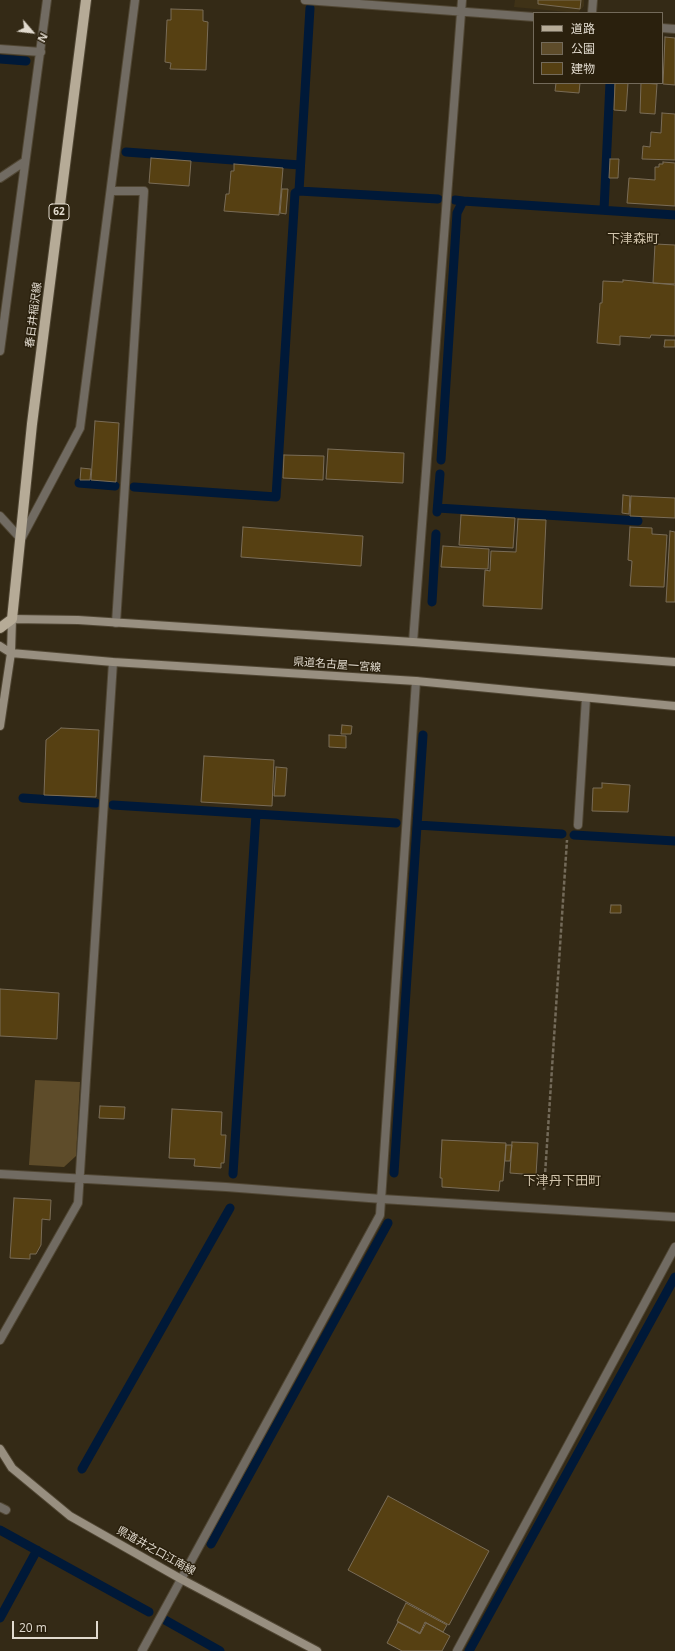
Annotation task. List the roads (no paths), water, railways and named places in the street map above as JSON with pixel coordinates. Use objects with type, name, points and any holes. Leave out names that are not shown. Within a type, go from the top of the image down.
[{"type":"main road","name":"春日井稲沢線","points":[[12,618],[32,424],[86,0]]},
{"type":"main road","points":[[0,628],[12,618],[78,620],[413,642],[675,662]]},
{"type":"main road","points":[[0,726],[11,653],[12,618]]},
{"type":"main road","name":"県道名古屋一宮線","points":[[0,646],[11,653],[113,662],[416,681],[675,706]]},
{"type":"main road","name":"県道井之口江南線","points":[[0,1449],[12,1468],[70,1516],[181,1579],[317,1651]]},
{"type":"street","points":[[0,351],[24,162],[41,52],[47,0]]},
{"type":"street","points":[[0,516],[21,539],[80,428],[135,0]]},
{"type":"street","points":[[305,0],[533,17]]},
{"type":"street","points":[[413,642],[462,0]]},
{"type":"street","points":[[592,12],[593,0]]},
{"type":"street","points":[[663,28],[675,29]]},
{"type":"street","points":[[0,49],[41,52]]},
{"type":"street","points":[[0,178],[24,162]]},
{"type":"street","points":[[111,191],[144,191],[116,622]]},
{"type":"street","points":[[0,1340],[78,1203],[113,662]]},
{"type":"street","points":[[142,1651],[380,1215],[416,681]]},
{"type":"street","points":[[578,825],[586,698]]},
{"type":"street","points":[[0,1174],[226,1187],[382,1199],[675,1217]]},
{"type":"street","points":[[457,1651],[675,1247]]},
{"type":"waterway","points":[[310,8],[299,191],[438,199]]},
{"type":"waterway","points":[[0,59],[26,61]]},
{"type":"waterway","points":[[604,210],[610,84]]},
{"type":"waterway","points":[[126,152],[300,165]]},
{"type":"waterway","points":[[134,487],[276,497],[295,193],[299,191]]},
{"type":"waterway","points":[[441,460],[457,213],[463,201],[455,200]]},
{"type":"waterway","points":[[463,201],[675,215]]},
{"type":"waterway","points":[[437,512],[440,474]]},
{"type":"waterway","points":[[79,483],[115,486]]},
{"type":"waterway","points":[[438,508],[638,521]]},
{"type":"waterway","points":[[432,602],[436,534]]},
{"type":"waterway","points":[[394,1173],[423,735]]},
{"type":"waterway","points":[[23,798],[96,803]]},
{"type":"waterway","points":[[113,805],[256,814],[233,1174]]},
{"type":"waterway","points":[[256,814],[396,823]]},
{"type":"waterway","points":[[417,825],[562,834]]},
{"type":"waterway","points":[[574,835],[675,841]]},
{"type":"waterway","points":[[82,1469],[230,1208]]},
{"type":"waterway","points":[[211,1544],[388,1223]]},
{"type":"waterway","points":[[469,1651],[675,1277]]},
{"type":"waterway","points":[[0,1530],[149,1612]]},
{"type":"waterway","points":[[0,1618],[37,1550]]},
{"type":"waterway","points":[[165,1620],[220,1651]]},
{"type":"district","name":"下津森町","points":[[633,239]]},
{"type":"district","name":"下津丹下田町","points":[[562,1181]]}]
